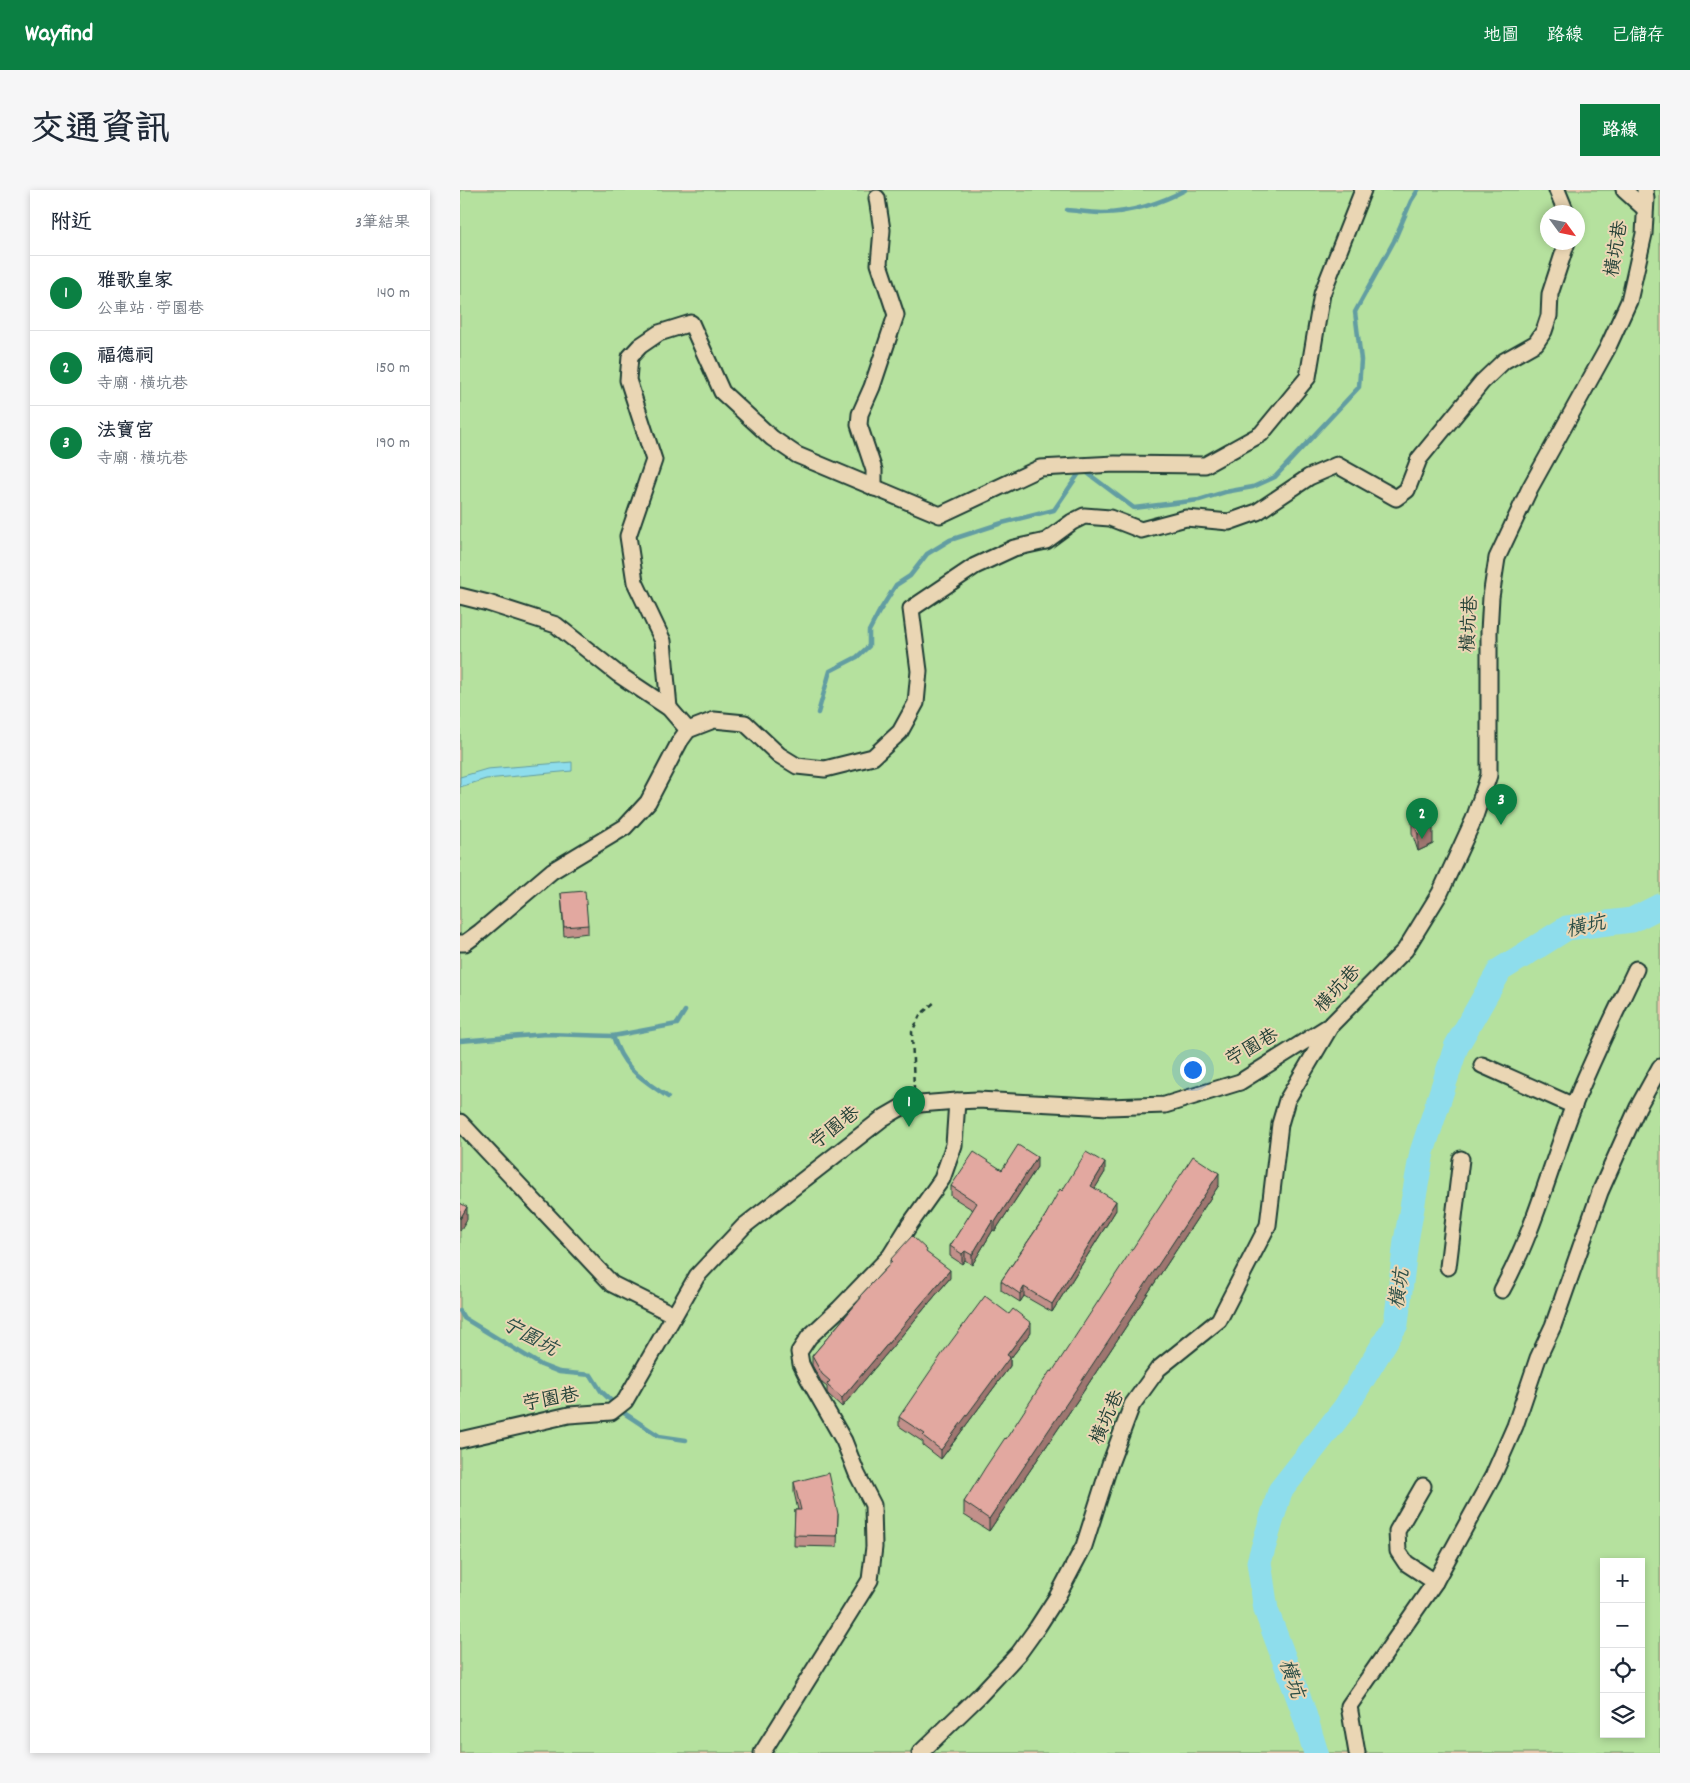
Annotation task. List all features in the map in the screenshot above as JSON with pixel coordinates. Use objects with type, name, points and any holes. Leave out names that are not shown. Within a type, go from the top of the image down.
[{"type":"street","points":[[669,708],[663,641],[635,582],[628,536],[654,460],[628,380],[630,357],[640,346],[659,334],[691,324],[722,392],[772,438],[797,454],[940,516],[1040,468],[1115,464],[1205,465],[1261,434],[1308,377],[1322,294],[1363,190]]},
{"type":"street","points":[[1557,190],[1563,205]]},
{"type":"street","points":[[1624,190],[1645,209]]},
{"type":"street","name":"橫坑巷","points":[[920,1753],[979,1696],[1019,1653],[1038,1628],[1057,1597],[1084,1546],[1110,1464],[1132,1406],[1158,1369],[1219,1320],[1268,1226],[1280,1124],[1287,1100],[1332,1024],[1405,950],[1440,893],[1474,820],[1489,775],[1489,632],[1491,597],[1497,558],[1530,488],[1607,349],[1629,301],[1644,234],[1645,190]]},
{"type":"street","points":[[874,488],[874,470],[859,425],[860,414],[872,387],[896,315],[879,264],[882,230],[877,198]]},
{"type":"street","points":[[460,943],[465,943],[480,932],[552,871],[625,827],[648,802],[680,741],[688,730],[714,720],[746,723],[779,755],[796,766],[825,769],[873,757],[900,732],[916,703],[919,670],[911,609],[975,566],[1014,548],[1046,541],[1072,522],[1084,516],[1110,518],[1141,530],[1186,518],[1229,522],[1258,512],[1309,477],[1337,465],[1396,498],[1407,490],[1419,458],[1482,382],[1504,361],[1536,343],[1544,331],[1549,316],[1550,294],[1564,250]]},
{"type":"street","points":[[460,596],[556,625],[618,674],[669,708],[688,730]]},
{"type":"street","points":[[1502,1290],[1537,1210],[1574,1106],[1636,969]]},
{"type":"street","name":"苧園巷","points":[[460,1440],[569,1415],[611,1412],[625,1400],[697,1276],[744,1226],[883,1118],[902,1107],[978,1100],[1110,1107],[1165,1105],[1240,1082],[1332,1024]]},
{"type":"street","points":[[1482,1065],[1574,1106]]},
{"type":"street","points":[[1358,1753],[1349,1706],[1435,1582],[1493,1476],[1515,1426],[1538,1358],[1553,1326],[1600,1192],[1638,1107],[1660,1067]]},
{"type":"street","points":[[762,1753],[870,1580],[874,1547],[873,1505],[857,1474],[844,1441],[822,1406],[801,1364],[799,1352],[809,1337],[890,1256],[942,1179],[954,1145],[957,1101]]},
{"type":"street","points":[[460,1122],[612,1284],[674,1316]]},
{"type":"street","points":[[1448,1267],[1461,1159]]},
{"type":"street","points":[[1423,1486],[1398,1531],[1398,1551],[1406,1563],[1435,1582]]},
{"type":"path","points":[[916,1105],[913,1083],[914,1055],[912,1032],[920,1015],[936,1001]]},
{"type":"green space","points":[[460,190],[1660,190],[1660,1753],[460,1753]]},
{"type":"water","points":[[572,762],[572,771],[486,779],[460,787],[460,777],[487,769]]},
{"type":"building","points":[[1427,812],[1433,828],[1418,834],[1412,817]]},
{"type":"building","points":[[585,891],[588,925],[564,927],[561,893]]},
{"type":"building","points":[[1018,1145],[1037,1157],[995,1222],[993,1220],[972,1255],[965,1251],[962,1254],[950,1246],[977,1203],[951,1186],[974,1152],[1002,1170]]},
{"type":"building","points":[[1086,1152],[1105,1163],[1091,1186],[1116,1201],[1052,1304],[1024,1287],[1020,1294],[1001,1281]]},
{"type":"building","points":[[1193,1156],[1219,1173],[989,1519],[964,1502],[1050,1371],[1052,1372]]},
{"type":"building","points":[[460,1203],[467,1207],[460,1219]]},
{"type":"building","points":[[912,1236],[927,1250],[926,1252],[950,1270],[842,1398],[828,1386],[827,1384],[830,1381],[822,1374],[812,1356],[861,1298],[860,1296],[892,1262],[890,1260]]},
{"type":"building","points":[[985,1296],[1009,1314],[1013,1309],[1031,1323],[1007,1355],[1010,1357],[941,1450],[923,1436],[925,1434],[899,1417],[944,1351]]},
{"type":"building","points":[[829,1473],[838,1514],[837,1536],[794,1535],[795,1510],[801,1510],[794,1482]]},
{"type":"waterway","points":[[1067,210],[1113,213],[1156,203],[1185,190]]},
{"type":"waterway","points":[[818,713],[830,671],[857,657],[869,646],[869,631],[896,585],[910,576],[927,554],[950,540],[1002,523],[1054,510],[1082,469],[1134,508],[1199,500],[1225,492],[1253,487],[1275,477],[1359,387],[1361,360],[1355,312],[1394,241],[1411,201],[1418,190]]},
{"type":"waterway","name":"橫坑","points":[[1316,1753],[1302,1707],[1266,1610],[1259,1562],[1280,1491],[1345,1408],[1396,1324],[1406,1241],[1422,1152],[1456,1047],[1500,970],[1567,928],[1632,920],[1660,906]]},
{"type":"waterway","points":[[460,1041],[546,1034],[613,1036],[677,1024],[685,1011]]},
{"type":"waterway","points":[[613,1036],[622,1057],[634,1072],[668,1097]]},
{"type":"waterway","name":"宁園坑","points":[[460,1311],[464,1318],[541,1365],[559,1372],[591,1375],[601,1391],[624,1413],[659,1436],[686,1440]]},
{"type":"place","name":"法寶宮","points":[[1501,825]]},
{"type":"place","name":"福德祠","points":[[1422,839]]},
{"type":"place","name":"雅歌皇家","points":[[909,1127]]}]
